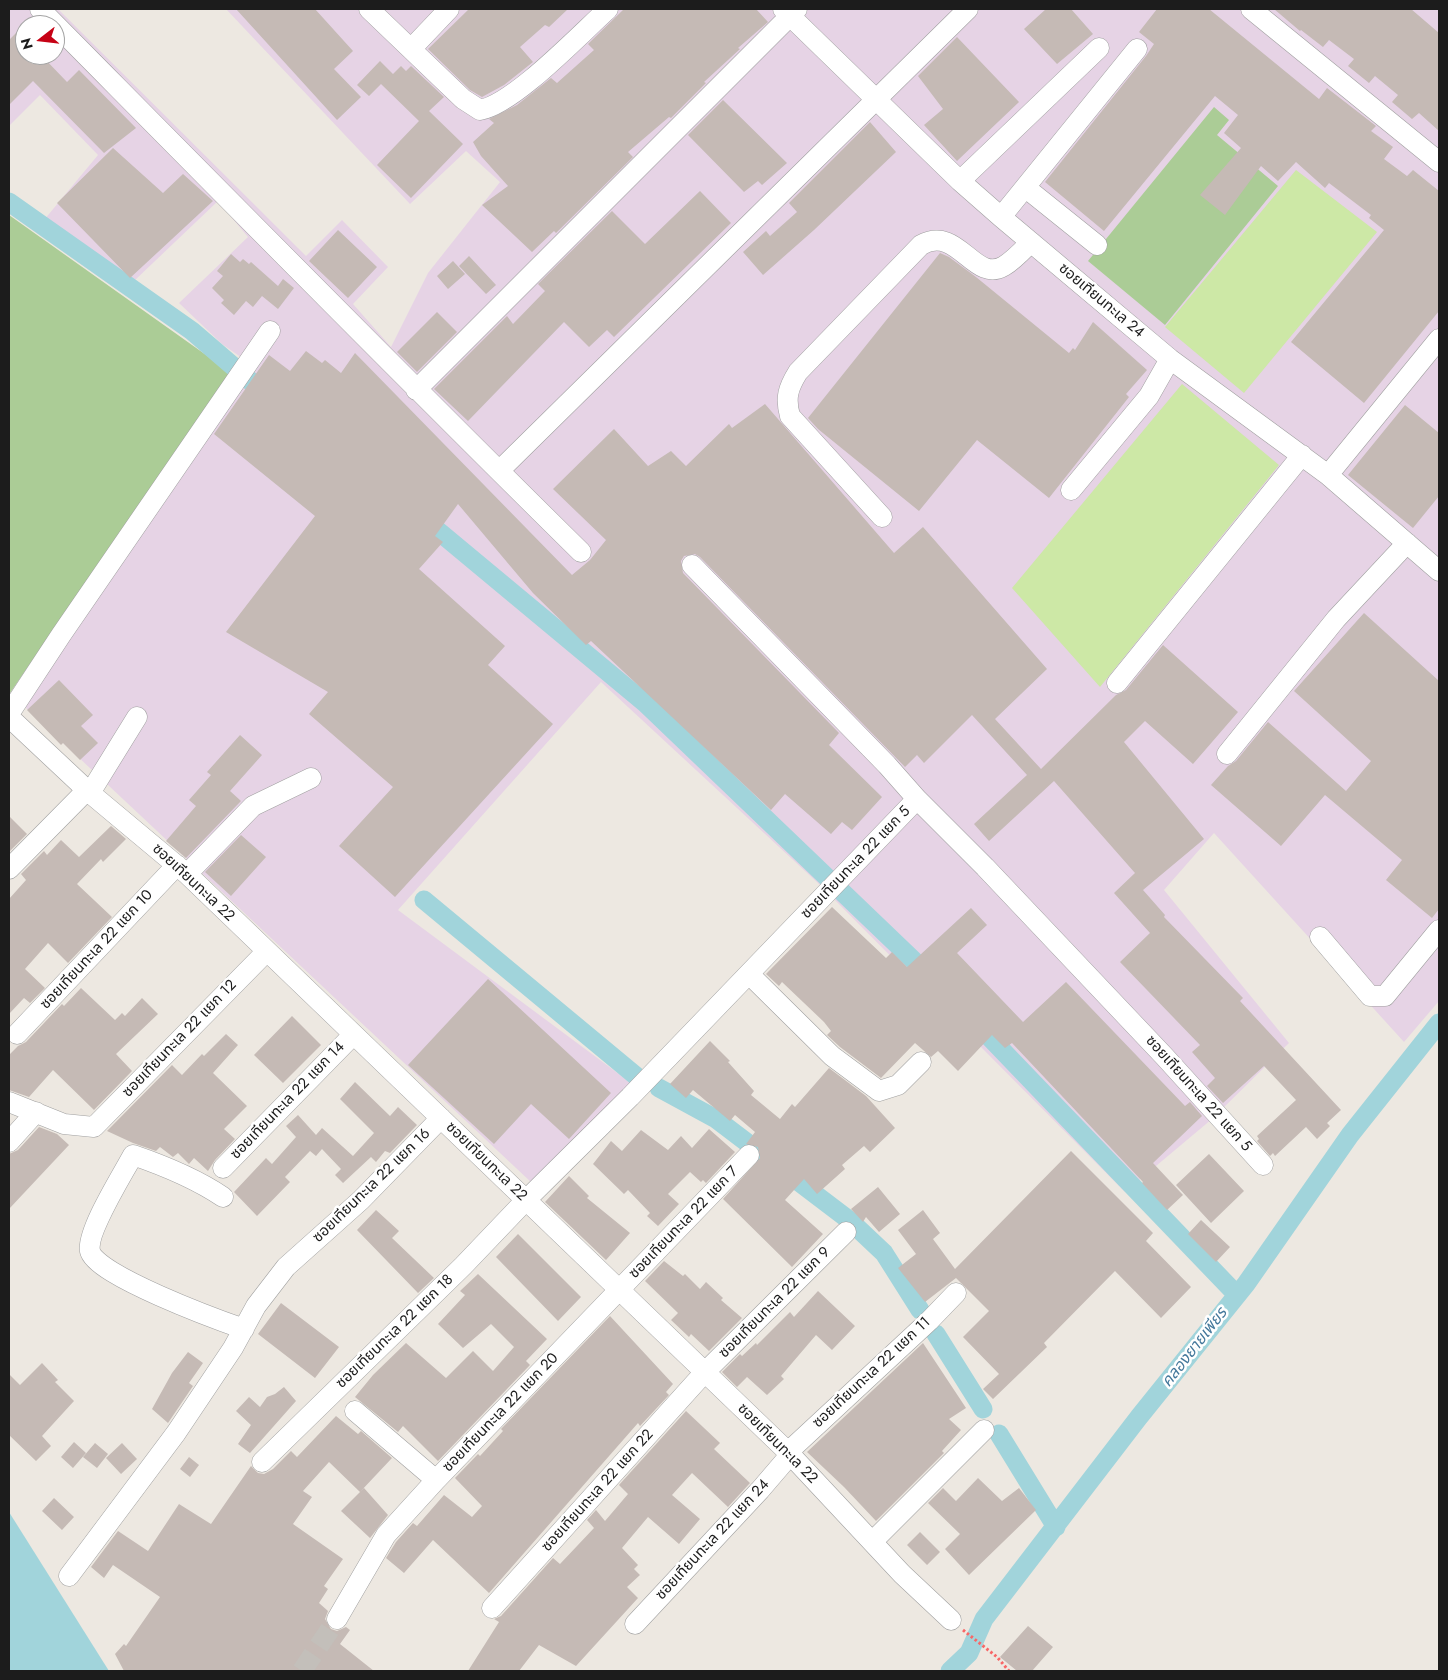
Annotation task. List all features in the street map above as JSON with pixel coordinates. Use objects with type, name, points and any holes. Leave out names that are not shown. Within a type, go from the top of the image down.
[{"type":"street","points":[[40,9],[416,390],[500,470],[581,552]]},
{"type":"street","points":[[368,9],[475,109],[488,108],[509,98],[608,9]]},
{"type":"street","points":[[411,50],[449,9]]},
{"type":"street","points":[[500,470],[968,9]]},
{"type":"street","points":[[1251,9],[1439,162]]},
{"type":"street","points":[[416,390],[790,11]]},
{"type":"street","name":"ซอยเทียนทะเล 24","points":[[790,11],[960,181],[1001,217],[1170,359],[1328,475],[1439,571]]},
{"type":"street","points":[[960,181],[1099,48]]},
{"type":"street","points":[[1001,217],[1137,49]]},
{"type":"street","points":[[1026,188],[1097,245]]},
{"type":"street","points":[[882,517],[790,416],[786,403],[788,388],[798,372],[921,245],[931,240],[939,239],[950,243],[982,267],[990,270],[1005,266],[1031,242]]},
{"type":"street","points":[[9,716],[60,635],[270,331]]},
{"type":"street","points":[[1328,475],[1439,340]]},
{"type":"street","points":[[1071,490],[1149,396],[1170,359]]},
{"type":"street","points":[[1117,684],[1302,455]]},
{"type":"street","points":[[1227,754],[1336,619],[1407,543]]},
{"type":"street","points":[[692,565],[887,765],[917,799]]},
{"type":"street","name":"ซอยเทียนทะเล 22","points":[[9,716],[88,792],[182,870],[441,1118],[789,1454],[902,1574],[951,1620]]},
{"type":"street","points":[[9,869],[88,792],[138,717]]},
{"type":"street","name":"ซอยเทียนทะเล 22 แยก 10","points":[[17,1034],[182,870],[253,806],[311,778]]},
{"type":"street","name":"ซอยเทียนทะเล 22 แยก 5","points":[[526,1200],[630,1097],[917,799],[985,867],[1164,1056],[1262,1165]]},
{"type":"street","points":[[1320,937],[1370,996],[1378,998],[1385,996],[1439,930]]},
{"type":"street","name":"ซอยเทียนทะเล 22 แยก 12","points":[[36,1112],[64,1124],[94,1127],[266,952]]},
{"type":"street","points":[[749,974],[832,1056],[879,1091],[898,1085],[921,1062]]},
{"type":"street","name":"ซอยเทียนทะเล 22 แยก 14","points":[[224,1168],[353,1034]]},
{"type":"street","points":[[9,1102],[36,1112],[9,1142]]},
{"type":"street","name":"ซอยเทียนทะเล 22 แยก 16","points":[[69,1576],[176,1432],[244,1329],[256,1306],[286,1267],[361,1200],[441,1118]]},
{"type":"street","points":[[223,1197],[207,1186],[171,1168],[133,1155],[96,1223],[90,1243],[90,1252],[102,1266],[132,1282],[186,1308],[244,1329]]},
{"type":"street","name":"ซอยเทียนทะเล 22 แยก 7","points":[[619,1290],[749,1155]]},
{"type":"street","name":"ซอยเทียนทะเล 22 แยก 18","points":[[262,1462],[456,1273],[526,1200]]},
{"type":"street","name":"ซอยเทียนทะเล 22 แยก 9","points":[[704,1373],[846,1232]]},
{"type":"street","name":"ซอยเทียนทะเล 22 แยก 20","points":[[355,1411],[436,1480],[619,1290]]},
{"type":"street","name":"ซอยเทียนทะเล 22 แยก 11","points":[[789,1454],[956,1293]]},
{"type":"street","name":"ซอยเทียนทะเล 22 แยก 22","points":[[492,1608],[704,1373]]},
{"type":"street","points":[[872,1542],[984,1430]]},
{"type":"street","name":"ซอยเทียนทะเล 22 แยก 24","points":[[635,1624],[760,1490],[789,1454]]},
{"type":"street","points":[[336,1619],[386,1535],[436,1480]]},
{"type":"path","points":[[951,1620],[982,1645],[1009,1671]]},
{"type":"shaded area","points":[[9,9],[58,9],[64,15],[15,15],[15,65],[65,65],[65,16],[306,256],[342,220],[388,267],[353,304],[391,347],[428,273],[500,182],[466,151],[410,204],[226,9],[1439,9],[1439,1001],[1404,1042],[1214,833],[1164,890],[1289,1043],[1212,1119],[1125,1192],[819,884],[601,682],[398,910],[631,1083],[532,1183],[10,693],[230,372],[245,360],[222,344],[179,303],[248,237],[218,201],[133,282],[44,220],[98,155],[40,95],[9,126]]},
{"type":"green space","points":[[1214,107],[1229,120],[1217,135],[1278,186],[1165,325],[1088,261]]},
{"type":"green space","points":[[1296,170],[1377,232],[1244,393],[1165,327]]},
{"type":"green space","points":[[9,215],[230,372],[10,693],[9,692]]},
{"type":"green space","points":[[1182,384],[1279,465],[1100,687],[1012,588]]},
{"type":"water","points":[[9,1512],[109,1671],[9,1671]]},
{"type":"building","points":[[236,9],[315,9],[353,51],[334,69],[361,97],[337,120]]},
{"type":"building","points":[[469,9],[568,9],[549,27],[545,25],[520,47],[533,62],[504,85],[482,97],[470,90],[428,49]]},
{"type":"building","points":[[624,9],[756,9],[768,22],[738,48],[740,49],[704,82],[706,83],[671,118],[669,117],[628,152],[633,157],[556,233],[554,231],[532,252],[482,205],[508,186],[481,156],[473,142],[494,123],[489,119],[517,105],[551,78],[557,83],[594,50],[588,44]]},
{"type":"building","points":[[1046,9],[1071,9],[1093,34],[1057,64],[1024,29]]},
{"type":"building","points":[[1157,9],[1209,9],[1319,99],[1327,88],[1376,126],[1371,131],[1393,147],[1384,159],[1407,176],[1413,170],[1439,191],[1439,311],[1364,403],[1291,342],[1384,230],[1369,218],[1371,215],[1329,183],[1325,188],[1296,162],[1278,181],[1261,166],[1225,215],[1200,195],[1241,148],[1224,133],[1238,115],[1215,96],[1104,231],[1045,182],[1154,44],[1139,32]]},
{"type":"building","points":[[1274,9],[1411,9],[1439,33],[1439,131],[1419,113],[1412,119],[1392,102],[1398,95],[1375,76],[1369,83],[1348,66],[1354,59],[1329,40],[1323,47]]},
{"type":"building","points":[[15,34],[15,65],[51,65],[67,82],[79,70],[136,128],[104,153],[33,81],[9,105],[9,40]]},
{"type":"building","points":[[957,37],[1019,102],[957,161],[924,125],[943,109],[918,76]]},
{"type":"building","points":[[380,61],[393,74],[401,66],[406,71],[411,66],[444,97],[429,111],[463,144],[411,198],[377,165],[419,121],[381,84],[369,96],[357,85]]},
{"type":"building","points":[[723,100],[787,163],[762,185],[758,181],[744,192],[688,135]]},
{"type":"building","points":[[870,122],[896,152],[814,230],[763,275],[743,252],[766,231],[770,236],[797,212],[789,203]]},
{"type":"building","points":[[113,148],[163,193],[183,174],[213,201],[130,278],[57,203]]},
{"type":"building","points":[[700,191],[731,223],[614,337],[607,330],[589,347],[564,322],[468,421],[434,389],[507,316],[513,324],[545,291],[538,284],[612,211],[645,244]]},
{"type":"building","points":[[338,230],[377,267],[348,298],[309,261]]},
{"type":"building","points":[[940,253],[949,257],[976,277],[1069,353],[1073,348],[1075,350],[1093,322],[1147,370],[1126,394],[1129,397],[1049,498],[977,440],[919,511],[818,429],[808,418]]},
{"type":"building","points":[[231,254],[240,262],[243,259],[249,264],[251,262],[278,286],[283,279],[294,288],[278,309],[262,296],[253,307],[246,301],[234,315],[221,303],[224,300],[212,288],[223,276],[217,271]]},
{"type":"building","points":[[469,256],[496,285],[486,294],[459,266]]},
{"type":"building","points":[[453,261],[465,274],[448,289],[437,276]]},
{"type":"building","points":[[437,312],[457,332],[417,372],[397,352]]},
{"type":"building","points":[[306,351],[322,363],[325,360],[341,373],[355,353],[572,575],[590,560],[606,540],[553,489],[614,429],[648,466],[671,451],[686,466],[729,424],[732,428],[765,404],[894,553],[923,527],[1047,669],[995,719],[1041,769],[1116,695],[1126,690],[1163,645],[1238,712],[1193,764],[1145,721],[1124,742],[1204,839],[1143,890],[1165,915],[1164,917],[1243,998],[1240,1001],[1341,1110],[1327,1123],[1330,1126],[1317,1139],[1306,1127],[1275,1156],[1273,1153],[1270,1156],[1257,1141],[1259,1139],[1257,1136],[1296,1100],[1264,1066],[1223,1103],[1207,1086],[1215,1078],[1192,1052],[1200,1045],[1120,962],[1150,933],[1114,893],[1135,873],[1054,781],[989,841],[974,824],[1027,775],[972,715],[924,763],[917,755],[905,767],[695,554],[684,556],[681,561],[683,573],[839,733],[829,745],[882,797],[852,830],[842,822],[831,834],[785,794],[771,810],[591,641],[586,645],[533,593],[458,504],[435,536],[443,542],[419,569],[505,646],[488,665],[553,724],[395,897],[339,846],[393,787],[309,714],[328,692],[226,632],[315,516],[214,434],[269,355],[290,371]]},
{"type":"building","points":[[1405,405],[1439,433],[1439,496],[1413,528],[1348,475]]},
{"type":"building","points":[[1364,613],[1439,681],[1439,909],[1432,918],[1386,880],[1402,860],[1325,795],[1281,846],[1211,785],[1228,766],[1236,761],[1268,722],[1346,791],[1371,761],[1294,691]]},
{"type":"building","points":[[59,680],[93,715],[81,726],[98,743],[80,760],[63,743],[61,745],[27,710]]},
{"type":"building","points":[[240,735],[262,755],[230,791],[241,801],[186,858],[166,841],[196,806],[189,800],[211,775],[207,772]]},
{"type":"building","points":[[9,816],[27,834],[9,852]]},
{"type":"building","points":[[111,826],[126,839],[103,862],[101,859],[77,884],[112,917],[68,963],[48,943],[25,969],[45,988],[30,1003],[24,998],[9,1014],[9,899],[26,880],[21,874],[44,851],[47,855],[61,840],[79,857]]},
{"type":"building","points":[[241,835],[266,857],[231,896],[205,872]]},
{"type":"building","points":[[832,907],[886,958],[892,952],[907,967],[971,908],[987,925],[957,953],[1023,1022],[1066,982],[1185,1106],[1190,1102],[1202,1116],[1153,1163],[1183,1195],[1167,1210],[1012,1043],[1005,1048],[992,1035],[958,1071],[938,1051],[931,1057],[915,1043],[881,1078],[840,1047],[827,1035],[831,1031],[824,1022],[782,982],[779,986],[766,974]]},
{"type":"building","points":[[488,979],[611,1093],[569,1139],[531,1104],[494,1144],[408,1065]]},
{"type":"building","points":[[81,988],[115,1020],[122,1013],[125,1016],[142,998],[158,1014],[116,1054],[132,1071],[94,1110],[53,1070],[29,1097],[9,1090],[9,1055],[18,1046],[26,1042],[62,1004],[64,1006]]},
{"type":"building","points":[[292,1016],[321,1045],[283,1083],[254,1055]]},
{"type":"building","points":[[226,1034],[238,1045],[213,1073],[247,1106],[224,1129],[235,1139],[215,1160],[208,1171],[194,1158],[189,1164],[178,1153],[173,1157],[160,1147],[156,1151],[107,1131],[172,1065],[182,1075],[202,1054],[204,1056]]},
{"type":"building","points":[[710,1041],[730,1061],[728,1062],[754,1091],[751,1095],[780,1119],[792,1104],[795,1107],[829,1068],[866,1096],[895,1128],[870,1152],[864,1146],[842,1165],[845,1169],[817,1194],[804,1179],[785,1200],[823,1234],[792,1267],[723,1199],[760,1158],[758,1147],[746,1144],[755,1132],[735,1115],[730,1121],[693,1090],[686,1098],[670,1084]]},
{"type":"building","points":[[355,1082],[390,1116],[398,1107],[417,1125],[390,1153],[385,1151],[376,1162],[371,1157],[343,1183],[335,1175],[341,1169],[322,1149],[316,1156],[310,1151],[285,1177],[290,1182],[257,1216],[234,1192],[266,1158],[272,1164],[296,1137],[286,1126],[298,1115],[316,1135],[322,1128],[353,1156],[374,1133],[340,1099]]},
{"type":"building","points":[[39,1127],[57,1134],[69,1145],[9,1209],[9,1154],[18,1150]]},
{"type":"building","points":[[709,1129],[735,1152],[706,1183],[703,1180],[701,1182],[690,1172],[668,1194],[679,1204],[658,1226],[647,1216],[650,1213],[628,1190],[624,1194],[593,1164],[611,1141],[622,1151],[641,1130],[668,1150],[681,1136],[692,1148]]},
{"type":"building","points":[[1071,1151],[1153,1233],[1146,1241],[1191,1287],[1161,1318],[1115,1271],[1044,1343],[1047,1347],[993,1399],[983,1389],[999,1374],[963,1337],[989,1311],[956,1278],[925,1302],[898,1268],[916,1254],[898,1230],[923,1210],[940,1233],[933,1239],[955,1269]]},
{"type":"building","points":[[1209,1154],[1244,1191],[1211,1223],[1176,1185]]},
{"type":"building","points":[[569,1176],[589,1196],[587,1198],[630,1233],[606,1260],[545,1202]]},
{"type":"building","points":[[878,1187],[900,1214],[879,1232],[866,1217],[863,1222],[851,1209]]},
{"type":"building","points":[[376,1210],[399,1231],[392,1238],[434,1278],[418,1293],[357,1230]]},
{"type":"building","points":[[1201,1220],[1230,1247],[1216,1262],[1188,1234]]},
{"type":"building","points":[[518,1234],[581,1297],[558,1321],[496,1257]]},
{"type":"building","points":[[664,1261],[683,1276],[685,1274],[700,1289],[706,1282],[723,1298],[721,1300],[742,1318],[709,1351],[691,1334],[689,1337],[671,1320],[678,1313],[645,1281]]},
{"type":"building","points":[[478,1274],[547,1339],[526,1361],[530,1365],[438,1461],[403,1426],[398,1432],[355,1397],[373,1375],[406,1343],[446,1378],[473,1351],[493,1371],[514,1347],[491,1324],[463,1348],[438,1324],[465,1295],[460,1291]]},
{"type":"building","points":[[818,1291],[855,1326],[832,1350],[816,1335],[781,1376],[784,1379],[767,1395],[747,1377],[737,1387],[722,1372],[740,1354],[742,1356],[756,1343],[757,1345],[790,1312],[794,1317]]},
{"type":"building","points":[[281,1303],[339,1347],[315,1378],[258,1334]]},
{"type":"building","points":[[610,1316],[673,1384],[666,1392],[669,1395],[640,1426],[638,1423],[489,1593],[433,1540],[404,1573],[386,1558],[396,1542],[413,1523],[417,1526],[444,1495],[472,1517],[482,1506],[455,1478],[478,1454],[480,1456],[503,1431],[501,1429]]},
{"type":"building","points":[[923,1343],[966,1408],[949,1419],[961,1430],[942,1451],[944,1453],[876,1521],[807,1452]]},
{"type":"building","points":[[188,1352],[203,1363],[189,1383],[193,1386],[168,1423],[152,1409],[172,1373]]},
{"type":"building","points":[[42,1363],[58,1380],[55,1382],[74,1401],[42,1436],[51,1446],[36,1461],[9,1435],[9,1374],[20,1385]]},
{"type":"building","points":[[284,1387],[296,1401],[250,1453],[238,1444],[251,1425],[236,1411],[249,1397],[260,1407],[267,1397]]},
{"type":"building","points":[[686,1411],[720,1443],[714,1449],[750,1483],[728,1507],[692,1473],[672,1495],[700,1519],[679,1544],[648,1517],[622,1548],[638,1565],[634,1569],[640,1575],[627,1587],[638,1598],[576,1666],[539,1645],[519,1671],[468,1671],[499,1622],[494,1619],[501,1616],[553,1558],[560,1564],[594,1528],[587,1520],[596,1510],[605,1521],[628,1494],[619,1485]]},
{"type":"building","points":[[336,1416],[358,1434],[361,1431],[392,1458],[360,1492],[329,1462],[303,1491],[312,1497],[293,1524],[343,1559],[324,1586],[328,1589],[319,1603],[328,1611],[325,1619],[331,1629],[337,1631],[346,1627],[350,1630],[340,1644],[374,1671],[124,1671],[115,1654],[124,1644],[126,1646],[160,1597],[113,1565],[104,1578],[91,1567],[118,1531],[148,1551],[179,1504],[211,1524],[251,1466],[258,1473],[264,1474],[273,1469],[291,1451],[297,1457]]},
{"type":"building","points":[[74,1442],[86,1453],[73,1468],[61,1457]]},
{"type":"building","points":[[95,1443],[108,1454],[97,1468],[83,1457]]},
{"type":"building","points":[[122,1443],[137,1459],[121,1474],[106,1458]]},
{"type":"building","points":[[189,1457],[199,1465],[190,1477],[180,1469]]},
{"type":"building","points":[[978,1478],[1002,1501],[1019,1488],[1036,1510],[969,1575],[945,1549],[960,1534],[928,1503],[943,1488],[956,1501]]},
{"type":"building","points":[[364,1488],[388,1515],[370,1538],[341,1511]]},
{"type":"building","points":[[54,1498],[74,1517],[62,1530],[42,1511]]},
{"type":"building","points":[[920,1532],[940,1552],[927,1565],[907,1545]]},
{"type":"building","points":[[1028,1626],[1053,1647],[1032,1671],[1017,1671],[1000,1657]]},
{"type":"waterway","points":[[9,202],[192,331],[270,398]]},
{"type":"waterway","points":[[419,515],[645,703],[933,979]]},
{"type":"waterway","points":[[424,900],[636,1076]]},
{"type":"waterway","points":[[973,1020],[1237,1295]]},
{"type":"waterway","name":"คลองยายเพียร","points":[[950,1671],[969,1653],[984,1619],[1139,1417],[1246,1284],[1350,1135],[1439,1023]]},
{"type":"waterway","points":[[659,1088],[716,1119],[849,1220],[884,1253],[920,1310]]},
{"type":"waterway","points":[[936,1334],[983,1409]]},
{"type":"waterway","points":[[999,1434],[1056,1527]]},
{"type":"tunnel","points":[[302,1671],[337,1619]]}]
